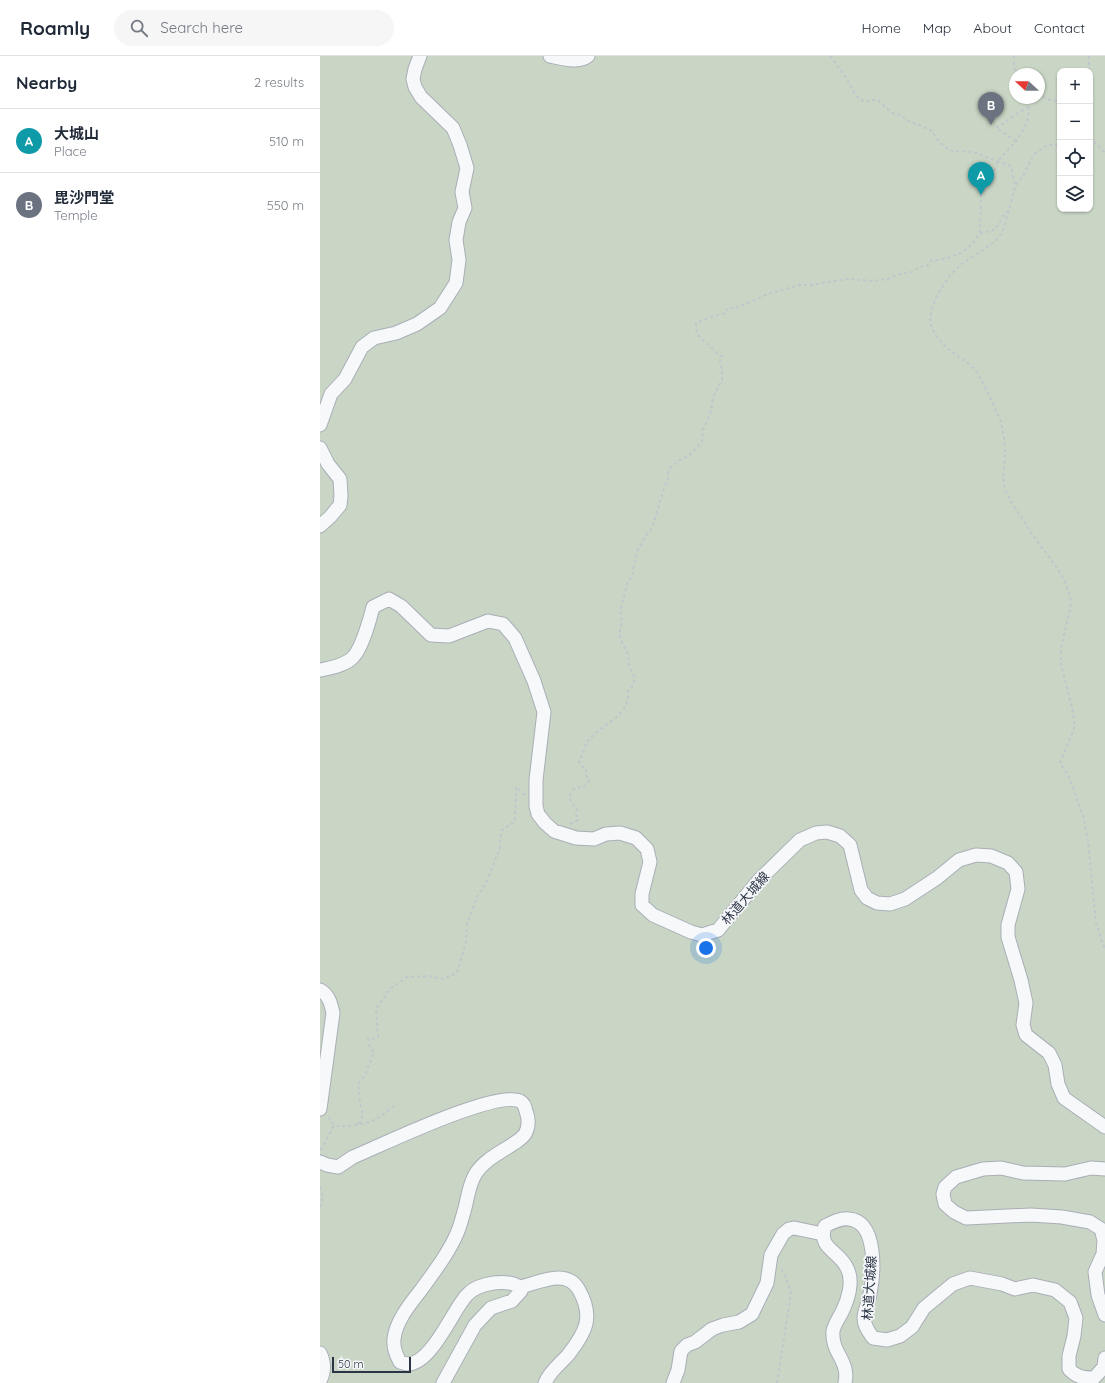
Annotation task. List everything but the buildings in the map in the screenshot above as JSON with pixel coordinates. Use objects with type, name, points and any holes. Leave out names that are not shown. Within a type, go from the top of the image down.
[{"type":"street","points":[[320,425],[331,394],[345,379],[362,348],[374,338],[396,333],[417,324],[440,308],[456,283],[459,260],[456,240],[459,222],[465,208],[462,192],[467,168],[453,128],[422,97],[415,87],[413,79],[420,56]]},
{"type":"street","points":[[550,56],[575,60],[585,59],[588,56]]},
{"type":"street","points":[[320,448],[328,464],[340,479],[341,496],[340,505],[330,518],[320,526]]},
{"type":"street","name":"林道大城線","points":[[320,670],[334,667],[346,662],[354,656],[367,629],[373,607],[388,599],[401,606],[431,635],[450,636],[488,621],[503,624],[515,638],[534,682],[544,712],[536,780],[536,806],[538,814],[554,831],[576,838],[594,839],[606,834],[620,833],[636,838],[647,849],[650,862],[642,894],[642,905],[653,915],[691,932],[702,935],[718,930],[760,880],[800,840],[816,833],[826,832],[840,836],[850,845],[861,890],[867,898],[876,903],[890,904],[906,899],[937,878],[959,860],[976,855],[992,856],[1008,863],[1016,872],[1018,889],[1008,925],[1008,937],[1022,980],[1026,1003],[1023,1025],[1026,1036],[1049,1053],[1055,1065],[1058,1084],[1064,1098],[1105,1127]]},
{"type":"street","points":[[320,990],[325,993],[331,1002],[333,1014],[324,1110]]},
{"type":"street","points":[[320,1162],[338,1167],[353,1157],[458,1112],[482,1104],[502,1100],[519,1101],[524,1104],[528,1116],[528,1126],[525,1135],[509,1147],[491,1157],[475,1174],[469,1186],[465,1208],[457,1232],[437,1268],[397,1326],[394,1339],[394,1352],[400,1362],[409,1364],[419,1360],[429,1351],[466,1296],[480,1286],[495,1283],[510,1283],[521,1287],[556,1277],[570,1280],[578,1289],[587,1306],[587,1322],[583,1333],[568,1355],[553,1370],[545,1383]]},
{"type":"street","points":[[1105,1169],[1091,1168],[1065,1174],[1023,1173],[1001,1168],[983,1169],[956,1177],[945,1187],[943,1194],[945,1204],[954,1212],[966,1218],[1031,1215],[1062,1217],[1090,1222],[1101,1230],[1104,1240],[1103,1254],[1095,1272],[1098,1295],[1105,1315]]},
{"type":"street","name":"林道大城線","points":[[845,1383],[845,1365],[832,1341],[833,1329],[843,1310],[849,1293],[850,1278],[848,1268],[840,1257],[825,1245],[822,1234],[825,1226],[838,1220],[848,1219],[857,1221],[868,1231],[873,1258],[871,1294],[864,1318],[867,1329],[873,1338],[887,1340],[900,1336],[912,1327],[924,1308],[930,1303],[953,1284],[970,1278],[1002,1284],[1015,1289],[1033,1285],[1055,1290],[1070,1302],[1076,1318],[1074,1336],[1069,1356],[1069,1369],[1074,1374],[1084,1378],[1094,1378],[1104,1367],[1105,1358]]},
{"type":"street","points":[[673,1383],[678,1370],[681,1351],[687,1345],[695,1342],[712,1329],[739,1322],[752,1314],[767,1284],[771,1255],[783,1234],[789,1229],[794,1228],[822,1234]]},
{"type":"street","points":[[443,1383],[475,1325],[490,1308],[512,1301],[521,1291],[521,1287]]},
{"type":"street","points":[[320,1353],[324,1362],[324,1373],[320,1380]]},
{"type":"path","points":[[830,56],[845,76],[856,96],[865,102],[872,100],[879,101],[892,113],[900,115],[907,120],[932,131],[935,137],[952,151],[974,152],[996,162],[1008,165],[1012,170],[1015,186]]},
{"type":"path","points":[[1014,56],[1015,68]]},
{"type":"path","points":[[1089,56],[1089,68]]},
{"type":"path","points":[[1045,98],[1057,101]]},
{"type":"path","points":[[1016,141],[996,128],[1030,105]]},
{"type":"path","points":[[565,822],[570,824],[578,820],[576,816],[577,809],[571,802],[569,796],[572,790],[576,787],[581,788],[589,781],[586,775],[586,768],[580,766],[579,761],[583,755],[584,747],[589,739],[614,720],[624,710],[629,699],[628,691],[634,684],[634,676],[629,666],[628,654],[620,638],[620,628],[622,622],[621,608],[627,584],[632,576],[637,552],[644,537],[651,529],[654,522],[664,488],[668,480],[670,468],[680,460],[689,456],[702,442],[703,430],[711,412],[713,397],[722,380],[720,361],[722,356],[717,354],[700,338],[696,330],[696,324],[698,321],[708,320],[710,317],[725,313],[730,307],[734,309],[768,294],[800,285],[811,285],[847,279],[872,281],[888,279],[899,274],[912,272],[919,267],[927,266],[932,260],[939,261],[951,257],[969,247],[980,233],[981,195],[994,172],[996,162],[1016,141],[1027,123],[1030,105]]},
{"type":"path","points":[[1093,140],[1105,153]]},
{"type":"path","points":[[1057,145],[1048,145],[1034,154],[1023,176],[1015,186],[1001,234],[986,248],[962,264],[949,277],[938,293],[931,312],[932,327],[943,345],[972,367],[982,381],[1001,422],[1005,453],[1003,467],[1005,490],[1035,538],[1060,570],[1070,597],[1071,604],[1061,650],[1061,664],[1074,726],[1060,763],[1068,776],[1083,816],[1088,841],[1096,923],[1105,950]]},
{"type":"path","points":[[980,233],[992,231],[997,227],[1003,216],[1009,210]]},
{"type":"path","points":[[359,1124],[363,1114],[358,1084],[365,1075],[374,1052],[370,1048],[368,1040],[378,1037],[376,1009],[390,989],[407,977],[429,976],[443,979],[458,973],[466,942],[467,925],[477,897],[487,881],[500,848],[501,831],[515,821],[516,787],[536,806]]},
{"type":"path","points":[[324,1110],[334,1124],[338,1126],[369,1122],[385,1113],[396,1104]]},
{"type":"path","points":[[320,1152],[334,1124]]},
{"type":"path","points":[[320,1187],[323,1196],[320,1208]]},
{"type":"path","points":[[771,1255],[785,1275],[791,1293],[777,1383]]},
{"type":"green space","points":[[320,56],[1105,56],[1105,1383],[320,1383]]},
{"type":"place","name":"毘沙門堂","points":[[991,125]]},
{"type":"place","name":"大城山","points":[[981,195]]}]
